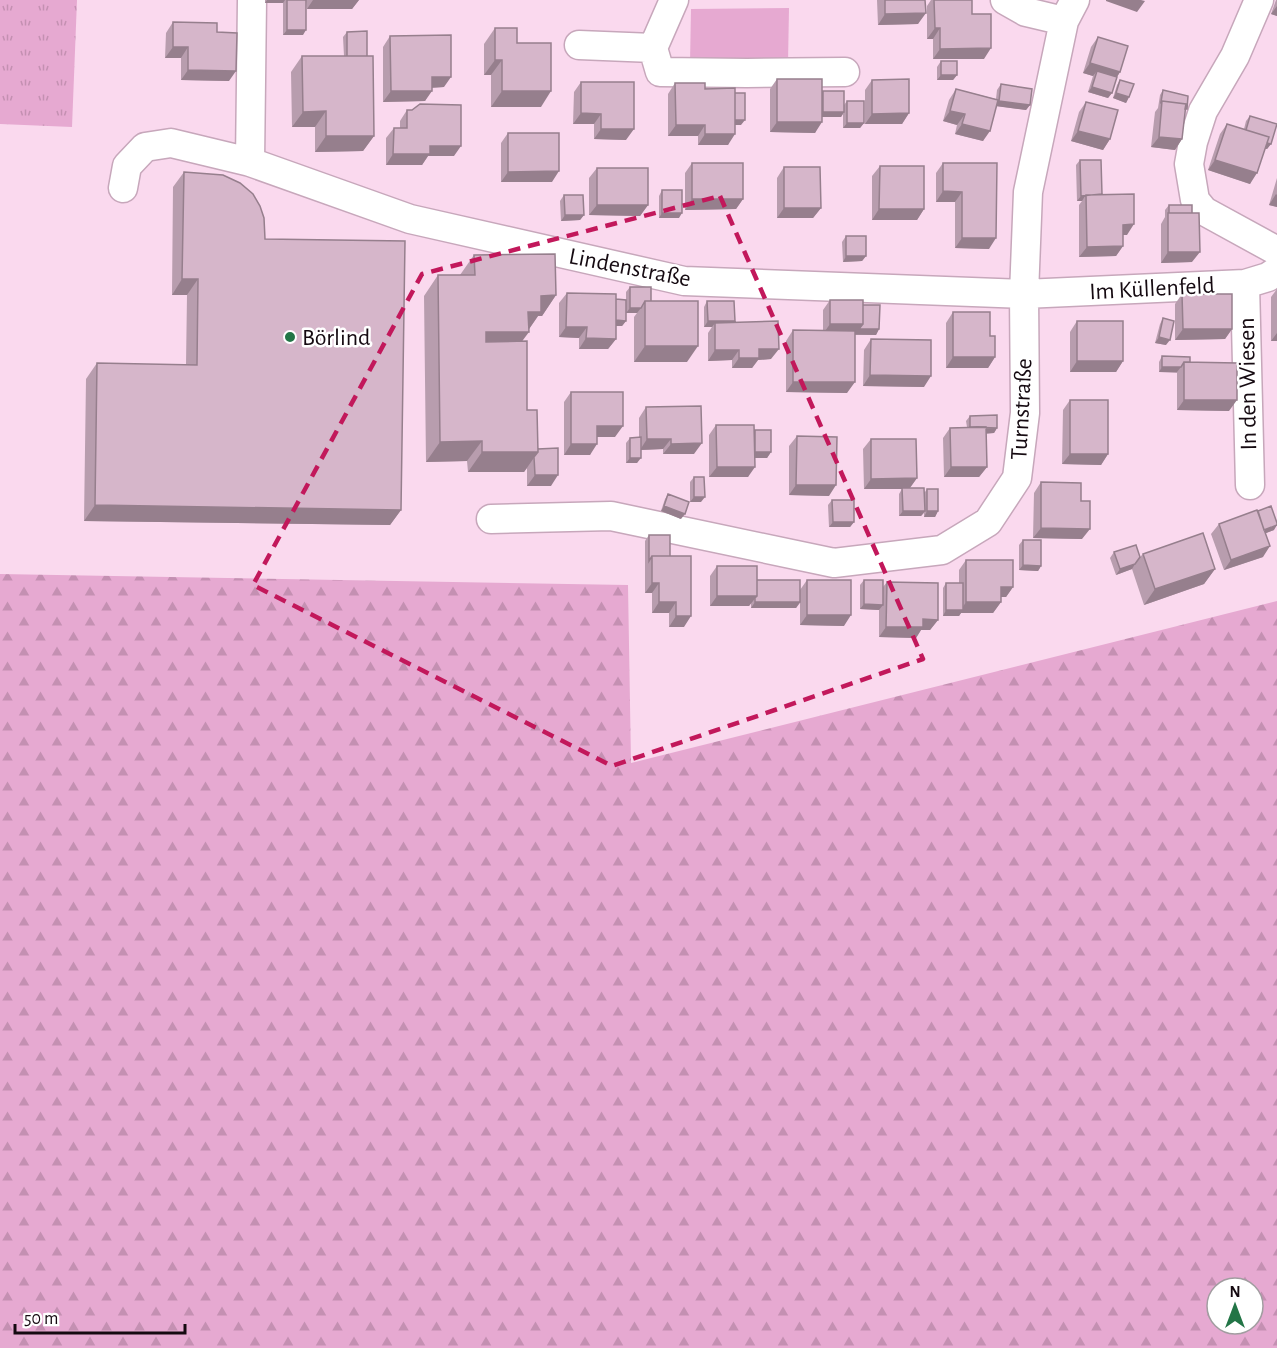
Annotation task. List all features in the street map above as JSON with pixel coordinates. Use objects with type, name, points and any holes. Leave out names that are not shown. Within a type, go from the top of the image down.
[{"type":"street","points":[[250,162],[252,0]]},
{"type":"street","points":[[674,0],[652,48],[660,72],[845,72]]},
{"type":"street","points":[[1005,0],[1026,12],[1069,11]]},
{"type":"street","points":[[1259,0],[1235,56],[1203,111],[1189,164],[1195,200],[1204,211],[1277,251]]},
{"type":"street","name":"Turnstraße","points":[[491,519],[611,516],[834,562],[942,550],[988,522],[1017,478],[1025,413],[1024,294],[1028,192],[1069,11]]},
{"type":"street","points":[[579,45],[652,48]]},
{"type":"street","name":"Lindenstraße","points":[[123,188],[127,166],[144,147],[171,143],[250,162],[410,219],[684,280],[1024,294]]},
{"type":"street","name":"Im Küllenfeld","points":[[1024,294],[1245,284],[1268,278],[1277,270]]},
{"type":"street","name":"In den Wiesen","points":[[1245,284],[1250,484]]},
{"type":"highlighted area","points":[[720,196],[923,659],[612,766],[253,585],[422,274]]},
{"type":"green space","points":[[0,0],[77,0],[72,127],[0,124]]},
{"type":"green space","points":[[789,8],[788,63],[690,64],[691,9]]},
{"type":"green space","points":[[0,574],[628,585],[631,763],[1277,601],[1277,1348],[0,1348]]},
{"type":"building","points":[[287,0],[306,0],[306,30],[287,30]]},
{"type":"building","points":[[885,0],[925,0],[926,13],[885,14]]},
{"type":"building","points":[[934,0],[972,0],[972,14],[991,14],[991,48],[940,49],[940,28],[935,28]]},
{"type":"building","points":[[173,22],[217,23],[217,32],[237,33],[236,71],[188,70],[188,47],[173,47]]},
{"type":"building","points":[[495,28],[517,28],[517,43],[551,43],[551,91],[502,91],[502,60],[495,60]]},
{"type":"building","points":[[367,31],[367,56],[347,56],[347,32]]},
{"type":"building","points":[[451,35],[451,77],[432,77],[432,91],[391,91],[390,36]]},
{"type":"building","points":[[1098,37],[1128,46],[1120,72],[1090,63]]},
{"type":"building","points":[[302,56],[373,56],[374,136],[326,136],[326,111],[303,112]]},
{"type":"building","points":[[941,61],[957,61],[957,75],[941,75]]},
{"type":"building","points":[[1097,71],[1117,77],[1112,93],[1092,87]]},
{"type":"building","points":[[777,79],[822,79],[822,122],[777,122]]},
{"type":"building","points":[[909,79],[909,113],[872,114],[872,80]]},
{"type":"building","points":[[1120,80],[1134,84],[1129,97],[1116,93]]},
{"type":"building","points":[[581,82],[634,82],[634,129],[601,129],[601,114],[581,113]]},
{"type":"building","points":[[675,83],[705,83],[705,89],[735,88],[735,134],[705,134],[705,125],[676,125]]},
{"type":"building","points":[[1001,84],[1032,89],[1030,105],[999,101]]},
{"type":"building","points":[[956,89],[998,100],[990,131],[962,124],[965,114],[950,111]]},
{"type":"building","points":[[1163,90],[1188,96],[1187,109],[1185,109],[1186,104],[1161,102]]},
{"type":"building","points":[[823,91],[844,91],[844,112],[823,112]]},
{"type":"building","points":[[735,93],[745,93],[745,120],[735,120]]},
{"type":"building","points":[[847,101],[864,101],[864,123],[847,123]]},
{"type":"building","points":[[1162,101],[1186,104],[1182,139],[1159,137]]},
{"type":"building","points":[[1086,102],[1118,110],[1110,139],[1078,131]]},
{"type":"building","points":[[420,104],[461,105],[461,146],[430,146],[430,154],[393,154],[394,128],[407,128],[407,110],[412,110]]},
{"type":"building","points":[[1250,116],[1277,124],[1271,144],[1267,143],[1269,137],[1246,130]]},
{"type":"building","points":[[1227,124],[1269,137],[1257,173],[1215,160]]},
{"type":"building","points":[[508,133],[559,133],[559,171],[508,172]]},
{"type":"building","points":[[1080,160],[1101,160],[1102,194],[1081,196]]},
{"type":"building","points":[[692,163],[743,163],[743,199],[692,199]]},
{"type":"building","points":[[943,163],[997,163],[996,238],[962,238],[962,192],[943,191]]},
{"type":"building","points":[[880,166],[924,166],[924,209],[879,209]]},
{"type":"building","points":[[784,167],[820,167],[821,208],[784,208]]},
{"type":"building","points":[[597,168],[648,168],[648,205],[597,205]]},
{"type":"building","name":"Börlind","points":[[184,172],[223,175],[240,183],[253,194],[260,206],[264,218],[265,239],[405,241],[401,510],[95,505],[97,363],[197,365],[198,279],[182,279]]},
{"type":"building","points":[[662,190],[682,190],[682,213],[662,213]]},
{"type":"building","points":[[1134,194],[1134,224],[1123,225],[1123,246],[1087,247],[1086,195]]},
{"type":"building","points":[[564,195],[583,195],[584,215],[565,215]]},
{"type":"building","points":[[1169,205],[1192,205],[1192,213],[1169,213]]},
{"type":"building","points":[[1168,213],[1199,213],[1200,252],[1168,252]]},
{"type":"building","points":[[846,236],[866,236],[866,256],[846,256]]},
{"type":"building","points":[[555,254],[556,295],[541,296],[541,312],[528,312],[529,332],[486,332],[486,342],[527,341],[527,410],[537,410],[538,452],[482,452],[482,441],[440,442],[438,275],[475,275],[474,255]]},
{"type":"building","points":[[630,287],[651,287],[651,301],[645,301],[641,308],[630,308]]},
{"type":"building","points":[[567,293],[616,294],[616,339],[586,338],[587,327],[566,327]]},
{"type":"building","points":[[1182,294],[1232,294],[1232,329],[1183,329]]},
{"type":"building","points":[[616,299],[626,300],[626,321],[616,320]]},
{"type":"building","points":[[830,300],[863,300],[863,324],[830,324]]},
{"type":"building","points":[[645,301],[698,301],[698,346],[645,346]]},
{"type":"building","points":[[707,301],[734,301],[735,321],[708,321]]},
{"type":"building","points":[[863,305],[880,305],[879,329],[859,329],[863,324]]},
{"type":"building","points":[[953,312],[990,312],[990,336],[995,336],[995,357],[953,357]]},
{"type":"building","points":[[1163,318],[1174,321],[1170,340],[1159,337]]},
{"type":"building","points":[[778,321],[779,349],[759,349],[759,358],[739,358],[739,350],[715,350],[715,323]]},
{"type":"building","points":[[1077,321],[1123,321],[1123,361],[1077,361]]},
{"type":"building","points":[[793,330],[855,331],[855,382],[793,382]]},
{"type":"building","points":[[871,339],[931,340],[931,376],[870,375]]},
{"type":"building","points":[[1162,356],[1190,357],[1190,362],[1184,362],[1181,367],[1162,367]]},
{"type":"building","points":[[1184,362],[1237,363],[1237,400],[1184,400]]},
{"type":"building","points":[[571,392],[623,392],[623,426],[597,426],[597,444],[571,444]]},
{"type":"building","points":[[1070,400],[1108,400],[1108,454],[1070,454]]},
{"type":"building","points":[[701,406],[702,443],[671,444],[671,439],[647,439],[646,407]]},
{"type":"building","points":[[997,415],[997,428],[970,427],[970,416]]},
{"type":"building","points":[[716,425],[754,425],[755,467],[717,467]]},
{"type":"building","points":[[986,427],[987,467],[951,467],[950,428]]},
{"type":"building","points":[[755,430],[771,430],[771,452],[755,452]]},
{"type":"building","points":[[797,436],[837,437],[836,485],[796,485]]},
{"type":"building","points":[[641,437],[641,458],[630,458],[630,438]]},
{"type":"building","points":[[871,439],[916,439],[917,478],[871,479]]},
{"type":"building","points":[[558,448],[558,475],[535,475],[534,457],[538,449]]},
{"type":"building","points":[[694,477],[704,477],[705,497],[694,497]]},
{"type":"building","points":[[1041,482],[1081,483],[1081,501],[1090,501],[1090,529],[1041,528]]},
{"type":"building","points":[[902,488],[924,488],[925,511],[903,511]]},
{"type":"building","points":[[927,489],[938,489],[938,511],[927,511]]},
{"type":"building","points":[[668,494],[689,502],[685,514],[664,506]]},
{"type":"building","points":[[832,500],[854,500],[854,522],[833,522]]},
{"type":"building","points":[[1271,506],[1277,525],[1264,530],[1258,511]]},
{"type":"building","points":[[1257,510],[1270,546],[1231,560],[1219,524]]},
{"type":"building","points":[[1203,533],[1215,569],[1155,589],[1143,554]]},
{"type":"building","points":[[649,535],[670,535],[670,556],[652,556],[649,561]]},
{"type":"building","points":[[1023,540],[1041,540],[1041,566],[1023,565]]},
{"type":"building","points":[[1136,545],[1140,557],[1135,564],[1120,569],[1114,552]]},
{"type":"building","points":[[652,556],[691,556],[691,616],[676,616],[676,602],[659,602],[659,583],[652,583]]},
{"type":"building","points":[[966,560],[1013,560],[1013,587],[1001,587],[1001,602],[966,602]]},
{"type":"building","points":[[717,566],[757,566],[757,596],[717,596]]},
{"type":"building","points":[[757,580],[800,580],[800,602],[755,602]]},
{"type":"building","points":[[807,580],[851,580],[851,615],[807,615]]},
{"type":"building","points":[[864,580],[883,580],[883,605],[864,604]]},
{"type":"building","points":[[887,582],[938,583],[938,620],[923,619],[923,627],[886,627]]},
{"type":"building","points":[[946,583],[963,583],[963,610],[946,610]]},
{"type":"place","name":"Börlind","points":[[290,337]]}]
